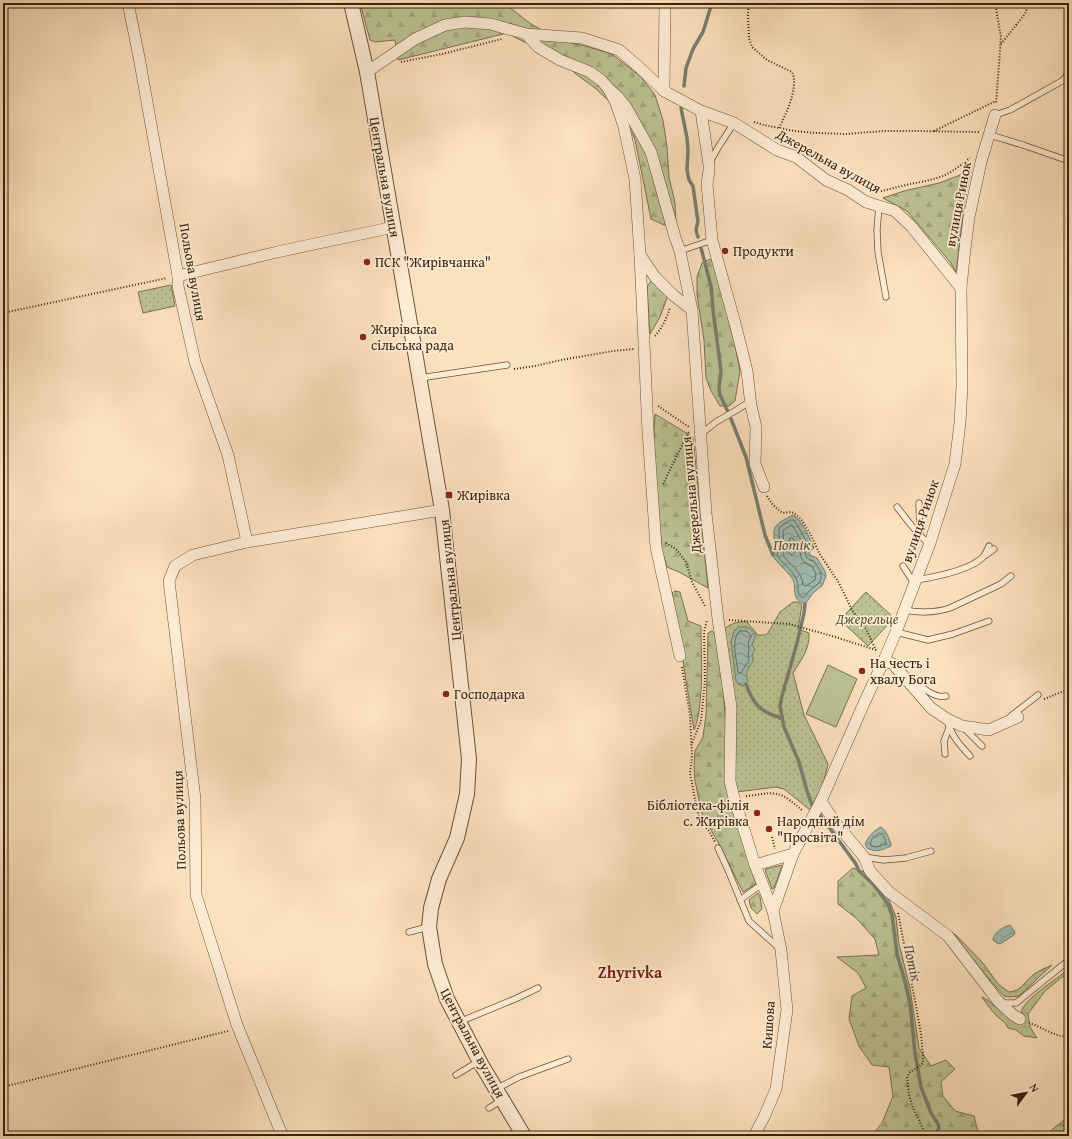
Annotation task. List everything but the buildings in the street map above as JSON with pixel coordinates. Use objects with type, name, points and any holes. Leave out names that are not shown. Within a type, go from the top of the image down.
[{"type":"street","name":"Польова вулиця","points":[[128,3],[139,56],[178,276],[178,286],[195,362],[228,455],[247,542]]},
{"type":"street","name":"Центральна вулиця","points":[[350,3],[367,72],[442,510],[470,759],[467,794],[457,838],[439,879],[431,908],[429,927],[435,964],[447,999],[499,1095],[524,1136]]},
{"type":"street","points":[[664,91],[665,3]]},
{"type":"street","points":[[367,72],[415,40],[444,26],[464,22],[491,24],[526,34]]},
{"type":"street","name":"Джерельна вулиця","points":[[526,34],[582,38],[619,50],[664,91],[701,111],[734,123],[777,150],[796,157],[826,180],[848,190],[866,202],[895,211],[911,226],[962,288]]},
{"type":"street","name":"Джерельна вулиця","points":[[526,34],[538,47],[560,60],[590,72],[602,81],[626,107],[651,152],[680,250],[692,310],[714,616],[731,707],[730,781],[755,865],[773,911]]},
{"type":"street","name":"Джерельна вулиця","points":[[608,88],[616,103],[624,127],[636,179],[654,530],[656,547],[680,656]]},
{"type":"street","points":[[701,111],[709,165],[707,184],[712,240],[747,371],[750,406],[756,427],[755,464],[764,487]]},
{"type":"street","name":"вулиця Ринок","points":[[773,911],[793,854],[821,801],[865,701],[889,662],[896,632],[929,545],[955,464],[960,423],[962,386],[962,288],[964,257],[969,217],[981,162],[996,115]]},
{"type":"street","points":[[178,276],[277,252],[394,227]]},
{"type":"street","points":[[640,255],[654,277],[692,310]]},
{"type":"street","name":"Польова вулиця","points":[[284,1136],[280,1130],[237,1025],[196,895],[195,799],[169,581],[175,566],[193,555],[247,542],[442,510]]},
{"type":"street","points":[[889,662],[931,708],[948,723],[989,730],[1018,717]]},
{"type":"street","points":[[821,801],[834,821],[864,857],[870,871],[889,892],[948,936],[1001,1003],[1013,1015],[1020,1019]]},
{"type":"street","points":[[755,865],[793,854]]},
{"type":"street","name":"Кишова","points":[[754,1136],[776,1089],[787,1010],[781,950],[773,911]]},
{"type":"lane","points":[[996,115],[1010,110],[1062,81],[1069,73]]},
{"type":"lane","points":[[709,165],[734,123]]},
{"type":"lane","points":[[990,135],[1069,161]]},
{"type":"lane","points":[[879,206],[876,230],[878,252],[886,297]]},
{"type":"lane","points":[[680,250],[712,240]]},
{"type":"lane","points":[[420,378],[507,365]]},
{"type":"lane","points":[[701,434],[716,422],[750,401]]},
{"type":"lane","points":[[919,504],[920,536]]},
{"type":"lane","points":[[897,507],[929,545]]},
{"type":"lane","points":[[903,566],[915,582],[966,568],[983,558],[991,547]]},
{"type":"lane","points":[[904,610],[915,612],[946,610],[966,602],[1001,584],[1011,576]]},
{"type":"lane","points":[[896,632],[928,640],[954,634],[989,621]]},
{"type":"lane","points":[[889,662],[930,692],[941,697],[946,696]]},
{"type":"lane","points":[[1002,724],[1038,695]]},
{"type":"lane","points":[[945,754],[944,741],[948,723]]},
{"type":"lane","points":[[948,723],[954,739],[970,756]]},
{"type":"lane","points":[[962,726],[982,746]]},
{"type":"lane","points":[[718,848],[749,921],[781,950]]},
{"type":"lane","points":[[864,857],[884,860],[906,858],[931,851]]},
{"type":"lane","points":[[740,900],[762,884]]},
{"type":"lane","points":[[409,932],[429,927]]},
{"type":"lane","points":[[1001,1003],[1016,1003],[1069,960]]},
{"type":"lane","points":[[459,1022],[538,988]]},
{"type":"lane","points":[[489,1108],[499,1095],[519,1077],[568,1059]]},
{"type":"lane","points":[[456,1075],[480,1061]]},
{"type":"path","points":[[749,3],[749,38],[752,47],[768,60],[792,72],[794,77],[791,98],[779,128]]},
{"type":"path","points":[[995,3],[1001,37],[996,115]]},
{"type":"path","points":[[1000,45],[1025,14],[1029,3]]},
{"type":"path","points":[[398,63],[442,54],[505,38]]},
{"type":"path","points":[[932,132],[996,101]]},
{"type":"path","points":[[750,120],[764,125],[794,131],[846,134],[884,131],[973,132],[990,135]]},
{"type":"path","points":[[854,194],[890,190],[948,174],[986,146]]},
{"type":"path","points":[[3,313],[178,276]]},
{"type":"path","points":[[507,365],[510,370],[561,360],[644,348],[660,330],[667,315],[673,295]]},
{"type":"path","points":[[647,399],[693,429],[688,433],[662,486]]},
{"type":"path","points":[[764,487],[770,501],[777,509],[783,513],[794,513],[801,519],[839,583],[852,610],[866,629],[876,650],[889,662]]},
{"type":"path","points":[[654,530],[664,542],[676,549],[686,562],[692,582],[714,616]]},
{"type":"path","points":[[714,616],[789,624],[876,650]]},
{"type":"path","points":[[692,744],[701,720],[705,681],[704,632],[714,616]]},
{"type":"path","points":[[680,656],[690,715],[692,744],[690,773],[702,823],[709,831],[718,848]]},
{"type":"path","points":[[734,798],[769,793],[778,794],[787,798],[813,816]]},
{"type":"path","points":[[896,898],[921,1034],[923,1055],[923,1063],[910,1072],[907,1077],[909,1095],[913,1108],[924,1131],[924,1136]]},
{"type":"path","points":[[1030,1024],[1052,1033],[1069,1037]]},
{"type":"path","points":[[3,1087],[227,1031],[243,1039]]},
{"type":"green space","points":[[360,3],[504,3],[531,24],[562,41],[612,54],[640,76],[655,95],[663,120],[669,177],[675,203],[676,223],[664,225],[651,219],[635,140],[624,115],[595,88],[555,56],[535,44],[524,42],[507,33],[398,60],[395,40],[375,42],[370,40]]},
{"type":"green space","points":[[971,171],[965,199],[956,272],[950,262],[907,211],[883,198],[904,191],[939,183]]},
{"type":"green space","points":[[710,259],[714,264],[733,336],[740,371],[735,401],[729,406],[720,406],[711,391],[706,378],[704,340],[697,295],[697,277],[702,263]]},
{"type":"green space","points":[[651,281],[657,283],[669,293],[660,317],[650,334],[647,287]]},
{"type":"green space","points":[[171,285],[175,306],[143,313],[138,292]]},
{"type":"green space","points":[[655,414],[693,437],[708,588],[667,567],[662,551],[653,453]]},
{"type":"green space","points":[[675,591],[680,592],[688,621],[701,626],[701,693],[698,716],[694,730],[672,593]]},
{"type":"green space","name":"Джерельце","points":[[866,592],[894,618],[868,646],[840,620]]},
{"type":"green space","points":[[793,602],[798,602],[802,605],[798,629],[809,633],[809,639],[802,659],[793,673],[804,715],[828,764],[823,785],[810,810],[784,789],[776,787],[737,792],[735,785],[724,629],[735,623],[747,622],[758,635],[765,635],[768,633],[780,612]]},
{"type":"green space","points":[[712,631],[715,634],[722,676],[732,808],[756,884],[743,892],[702,814],[695,781],[695,751],[703,737],[706,715],[708,633]]},
{"type":"green space","points":[[828,665],[857,679],[836,727],[806,714]]},
{"type":"green space","points":[[782,865],[774,888],[772,889],[765,870]]},
{"type":"green space","points":[[853,868],[865,872],[889,900],[896,917],[899,944],[910,988],[919,1048],[931,1066],[946,1060],[955,1069],[941,1082],[943,1096],[955,1111],[974,1116],[979,1136],[849,1136],[851,1134],[874,1133],[882,1123],[893,1096],[889,1067],[872,1065],[859,1046],[849,1019],[852,996],[866,988],[858,973],[837,957],[879,955],[875,939],[856,918],[838,904],[838,881]]},
{"type":"green space","points":[[758,893],[762,909],[757,914],[751,908],[749,900]]},
{"type":"green space","points":[[947,931],[956,935],[982,962],[999,985],[1009,992],[1017,990],[1034,974],[1052,965],[1019,996],[1004,996]]},
{"type":"green space","points":[[1064,973],[1066,974],[1045,991],[1028,1014],[1030,1027],[1037,1038],[1024,1036],[1016,1030],[1008,1028],[1005,1023],[996,1016],[982,997],[1021,1023],[1022,1010],[1028,1001],[1040,990]]},
{"type":"green space","points":[[1069,1116],[1069,1136],[1044,1136],[1068,1117]]},
{"type":"water","name":"Потік","points":[[793,515],[803,525],[814,548],[809,552],[810,555],[817,558],[825,571],[826,576],[822,586],[813,593],[805,604],[800,602],[795,596],[794,581],[773,556],[775,527],[780,522]]},
{"type":"water","points":[[739,627],[749,628],[756,635],[752,644],[755,650],[752,655],[753,661],[747,673],[748,681],[743,686],[738,684],[736,681],[731,642],[734,631]]},
{"type":"water","points":[[881,827],[888,835],[891,846],[882,850],[870,850],[865,844],[874,832]]},
{"type":"water","points":[[1010,925],[1015,932],[1014,935],[1000,944],[993,940],[993,937],[999,931]]},
{"type":"waterway","points":[[684,86],[686,68],[693,49],[703,32],[712,3]]},
{"type":"waterway","points":[[681,108],[687,138],[687,170],[689,180],[693,186],[698,221],[696,230],[698,237]]},
{"type":"waterway","points":[[701,248],[711,286],[721,371],[719,387],[720,395],[728,412]]},
{"type":"waterway","points":[[731,419],[746,457],[765,535],[773,555]]},
{"type":"waterway","name":"Потік","points":[[805,604],[797,643],[780,706],[784,727],[799,762],[812,805]]},
{"type":"waterway","points":[[746,684],[752,698],[759,707],[768,713],[781,718]]},
{"type":"waterway","name":"Потік","points":[[820,815],[856,864],[859,871],[873,884],[888,904],[892,915],[897,954],[910,1003],[915,1053],[921,1087],[931,1113],[939,1128],[935,1136]]},
{"type":"place","name":"Продукти","points":[[725,251]]},
{"type":"place","name":"ПСК \"Жирівчанка\"","points":[[367,262]]},
{"type":"place","name":"Жирівська сільська рада","points":[[363,337]]},
{"type":"place","name":"Жирівка","points":[[449,495]]},
{"type":"place","name":"На честь і хвалу Бога","points":[[862,671]]},
{"type":"place","name":"Господарка","points":[[446,694]]},
{"type":"place","name":"Бібліотека-філія с. Жирівка","points":[[757,813]]},
{"type":"place","name":"Народний дім \"Просвіта\"","points":[[769,829]]},
{"type":"district","name":"Zhyrivka","points":[[630,972]]}]
